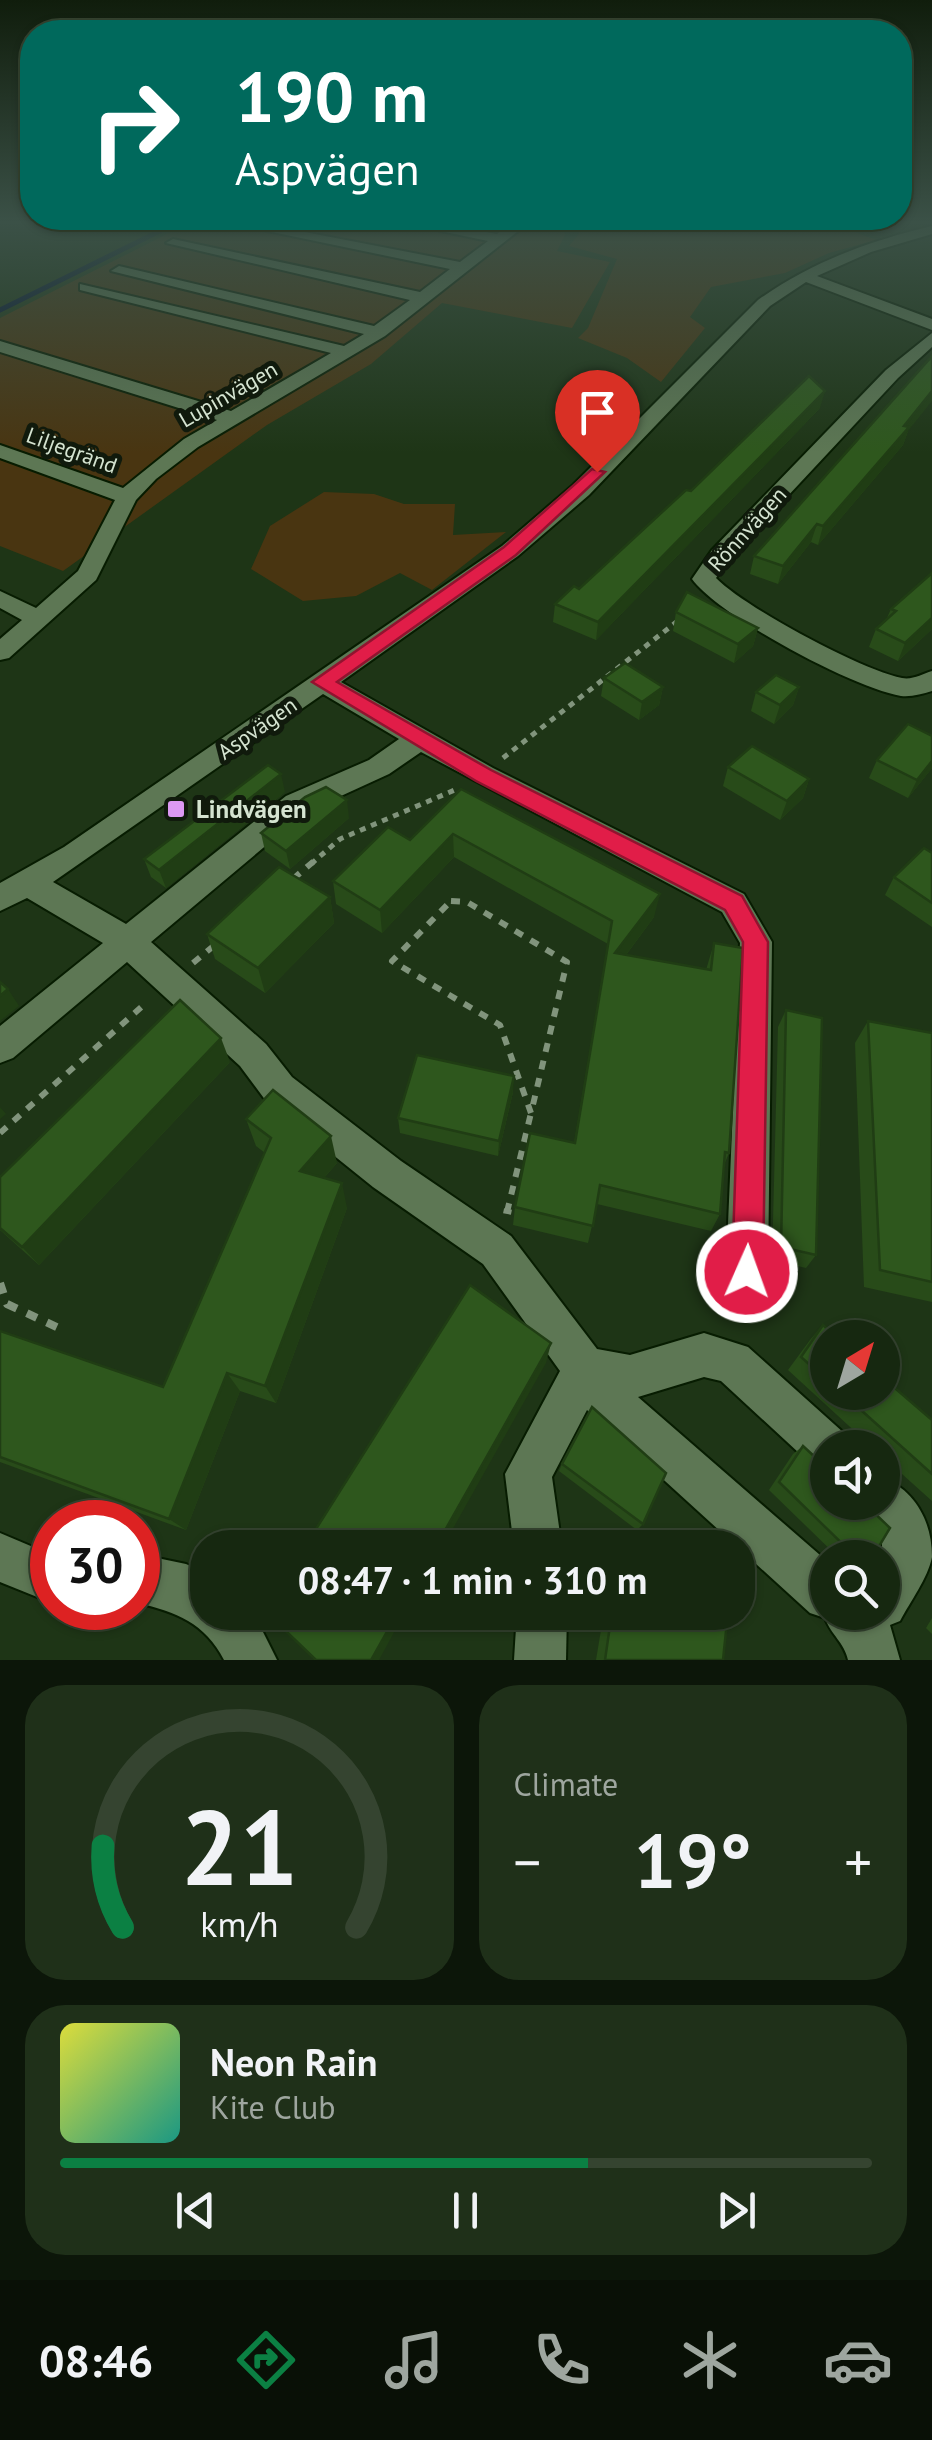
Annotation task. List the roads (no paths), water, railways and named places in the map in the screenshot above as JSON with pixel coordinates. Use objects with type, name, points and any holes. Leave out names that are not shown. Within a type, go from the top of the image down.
[{"type":"street","points":[[132,298],[348,352]]},
{"type":"street","points":[[238,298],[379,332]]},
{"type":"street","name":"Lupinvägen","points":[[0,652],[88,574],[127,496],[191,443],[348,352],[424,298]]},
{"type":"street","name":"Aspvägen","points":[[15,891],[524,540],[580,490],[771,298]]},
{"type":"street","points":[[863,298],[932,325]]},
{"type":"street","name":"Rönnvägen","points":[[932,338],[892,374],[720,556],[704,579],[714,593],[879,679],[905,687],[924,686],[932,680]]},
{"type":"street","points":[[0,346],[232,418]]},
{"type":"street","name":"Liljegränd","points":[[0,450],[127,496]]},
{"type":"street","points":[[0,598],[38,619]]},
{"type":"street","points":[[322,682],[483,775],[734,903],[756,942],[747,1272]]},
{"type":"street","points":[[0,1047],[296,804],[379,767],[419,740]]},
{"type":"street","points":[[15,891],[128,942],[174,979],[253,1056],[280,1089],[387,1174],[497,1250],[605,1397],[810,1580]]},
{"type":"street","points":[[585,1369],[630,1377],[704,1355],[734,1362],[810,1432]]},
{"type":"street","points":[[536,1530],[528,1474],[585,1369]]},
{"type":"street","points":[[900,1516],[910,1552],[900,1570]]},
{"type":"street","points":[[0,1557],[30,1569]]},
{"type":"street","points":[[160,1584],[190,1593]]},
{"type":"street","points":[[235,1630],[251,1660]]},
{"type":"street","points":[[540,1660],[541,1630]]},
{"type":"waterway","points":[[0,310],[23,298]]},
{"type":"place","name":"Lindvägen","points":[[176,809]]}]
